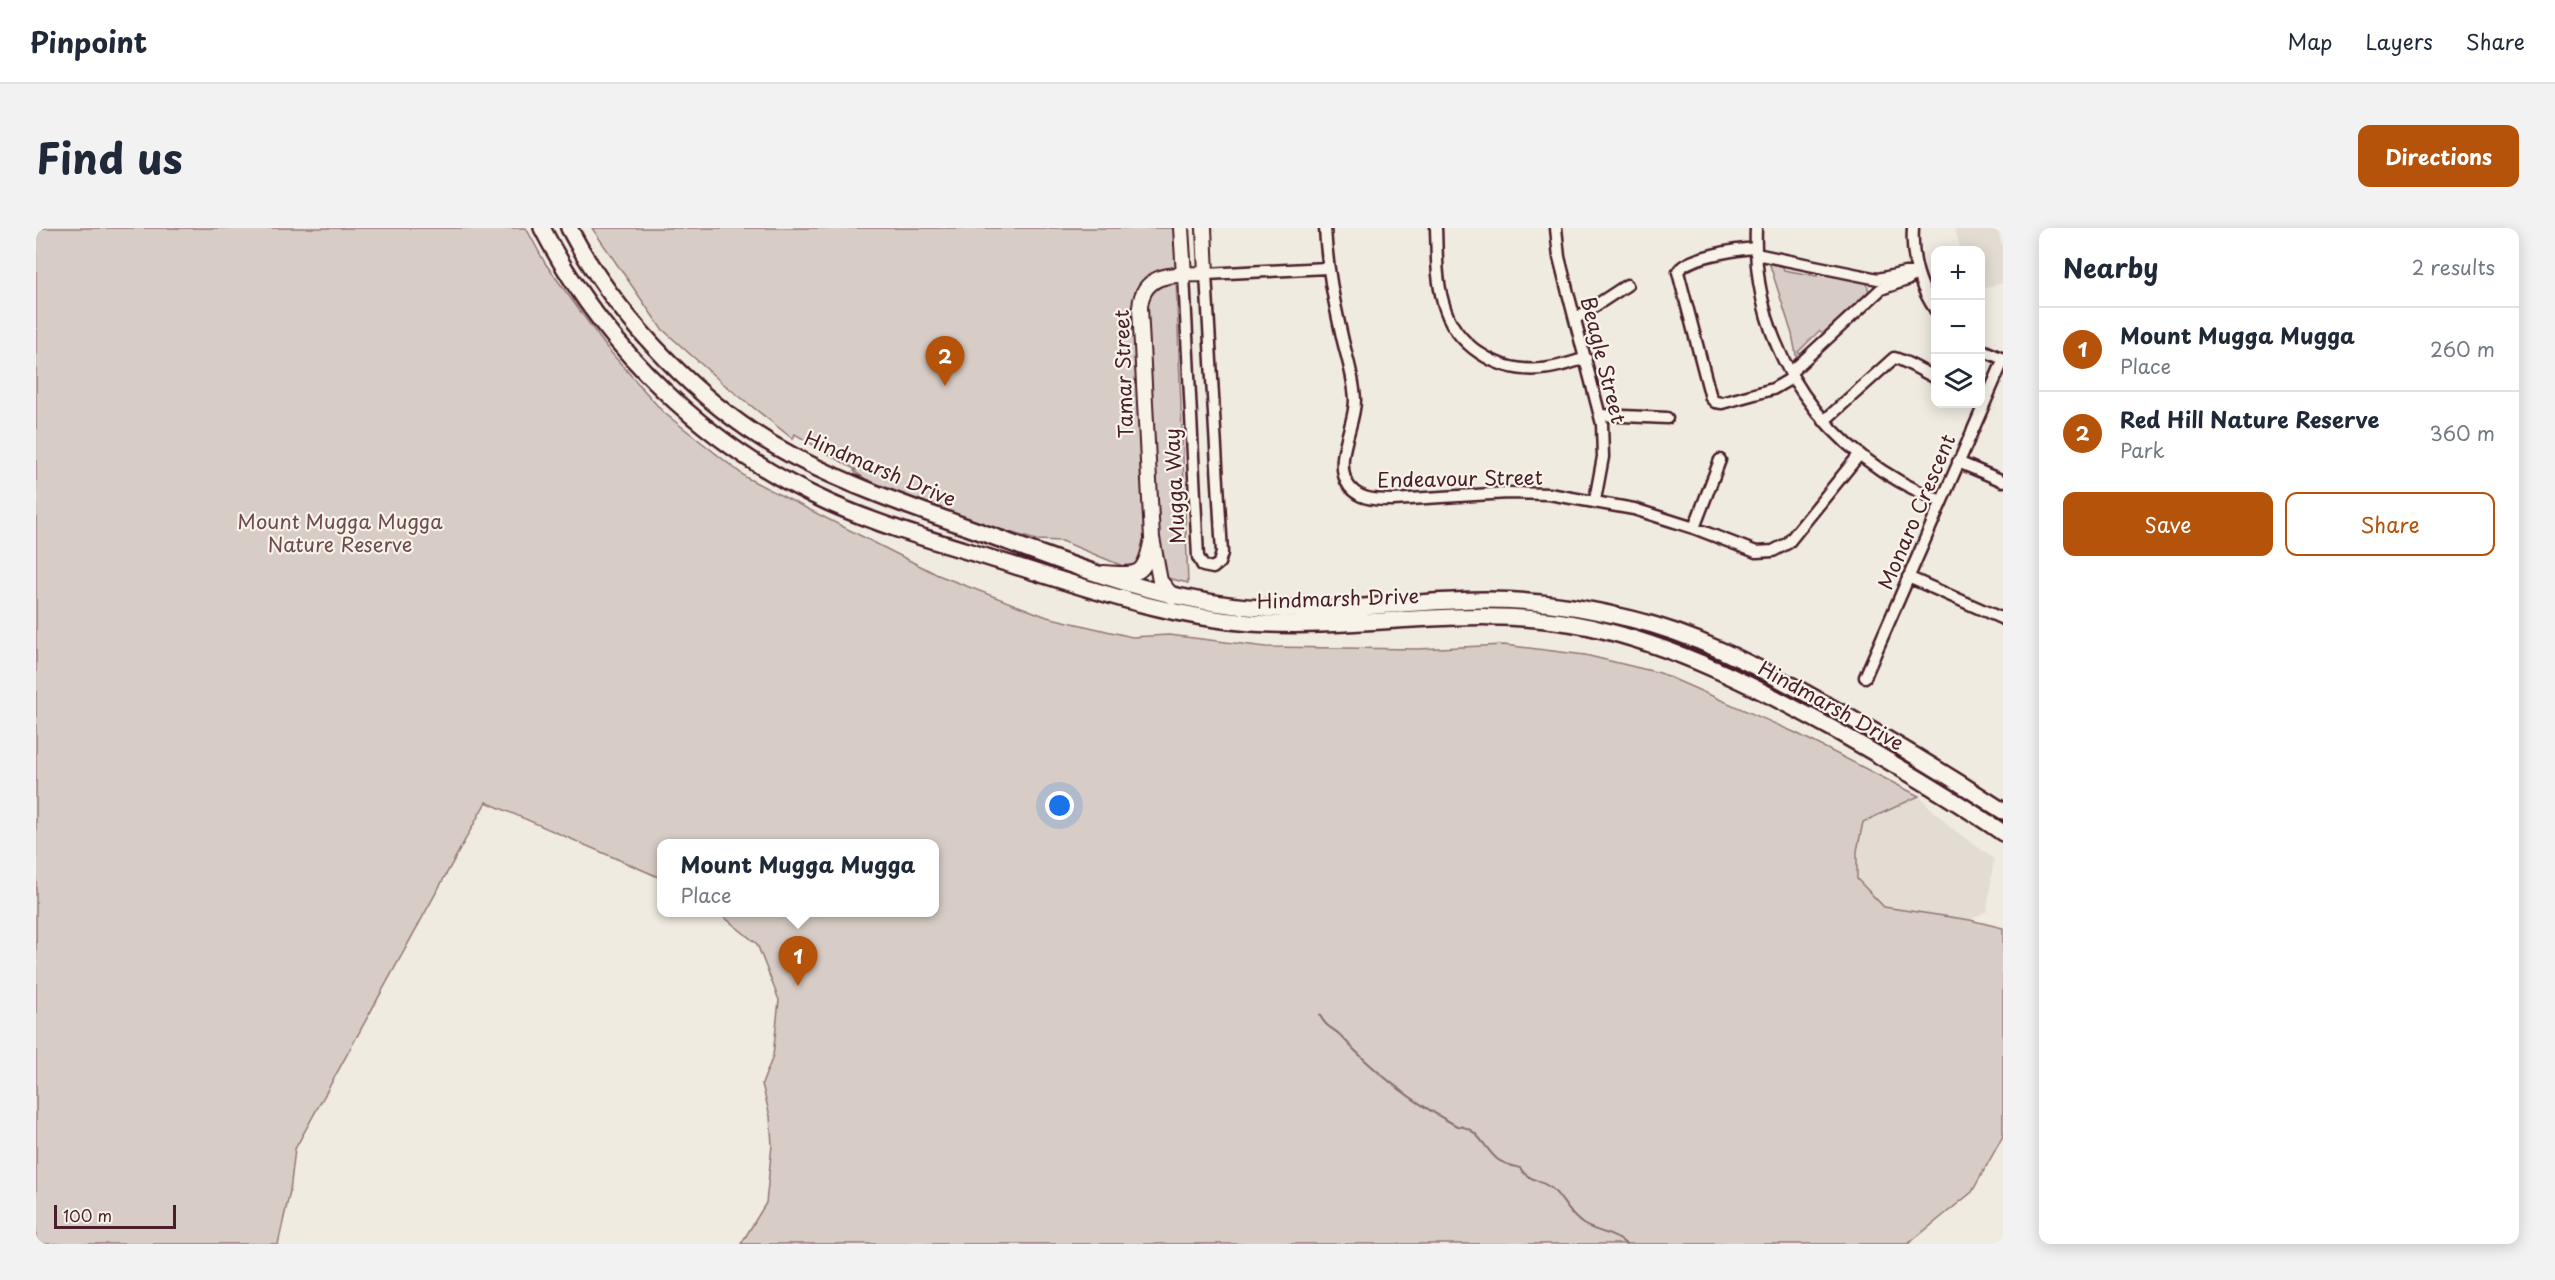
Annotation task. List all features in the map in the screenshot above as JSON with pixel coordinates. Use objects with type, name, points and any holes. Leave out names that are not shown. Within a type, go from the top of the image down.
[{"type":"main road","name":"Hindmarsh Drive","points":[[542,228],[561,266],[590,309],[659,387],[743,454],[828,502],[895,528],[1107,595],[1186,615],[1250,623],[1302,624],[1449,615],[1507,616],[1563,622],[1640,640],[1708,664],[1789,705],[1910,774],[2003,833]]},
{"type":"main road","name":"Hindmarsh Drive","points":[[569,228],[585,260],[639,329],[682,373],[750,429],[789,454],[851,484],[1089,572],[1173,597],[1261,609],[1323,610],[1456,601],[1511,601],[1572,607],[1629,618],[1697,640],[1758,669],[1878,734],[2003,811]]},
{"type":"main road","name":"Mugga Way","points":[[1181,228],[1184,275]]},
{"type":"main road","name":"Mugga Way","points":[[1204,228],[1206,274]]},
{"type":"main road","name":"Tamar Street","points":[[1173,597],[1160,581],[1152,538],[1140,299],[1145,287],[1153,280],[1164,276],[1206,274]]},
{"type":"main road","name":"Tamar Street","points":[[1089,572],[1130,574],[1138,572],[1147,562],[1152,538]]},
{"type":"street","name":"Endeavour Street","points":[[1325,228],[1327,268],[1355,402],[1343,469],[1351,489],[1358,495],[1372,500],[1508,493],[1549,494],[1595,500],[1634,509],[1695,528],[1763,553],[1776,550],[1788,543],[1859,455]]},
{"type":"street","points":[[1436,228],[1438,272],[1443,305],[1456,330],[1472,349],[1497,363],[1523,370],[1551,368],[1586,358]]},
{"type":"street","name":"Beagle Street","points":[[1556,228],[1559,257],[1601,415],[1604,447],[1595,500]]},
{"type":"street","points":[[1756,228],[1756,251],[1766,316],[1791,376],[1807,401],[1859,455],[1906,486],[1941,501]]},
{"type":"street","points":[[1913,228],[1917,273],[1931,303]]},
{"type":"street","points":[[1736,249],[1756,251],[1878,279],[1905,273],[1917,273],[1907,280],[1881,289],[1791,376],[1773,389],[1722,403],[1715,402],[1711,398],[1678,272],[1684,264],[1736,249]]},
{"type":"street","name":"Tamar Street","points":[[1206,274],[1327,268]]},
{"type":"street","name":"Mugga Way","points":[[1184,275],[1198,557],[1203,566],[1213,568],[1220,563],[1222,553],[1206,274]]},
{"type":"street","points":[[1575,319],[1627,285]]},
{"type":"street","points":[[1985,351],[2003,360]]},
{"type":"street","points":[[1824,421],[1894,358],[1900,358],[1913,368],[1931,376]]},
{"type":"street","name":"Monaro Crescent","points":[[1985,394],[2003,360]]},
{"type":"street","name":"Monaro Crescent","points":[[1865,677],[1979,408]]},
{"type":"street","points":[[1601,415],[1666,418]]},
{"type":"street","points":[[1695,528],[1720,460]]},
{"type":"street","points":[[1958,462],[2003,481]]},
{"type":"street","points":[[1908,577],[2003,618]]},
{"type":"shaded area","points":[[1997,228],[2003,250],[2003,283],[1985,288],[1985,246],[1960,246],[1955,229]]},
{"type":"shaded area","points":[[1919,796],[1949,826],[1994,859],[1987,911],[1970,920],[1884,907],[1857,879],[1857,851],[1863,822]]},
{"type":"green space","name":"Mount Mugga Mugga Nature Reserve","points":[[36,228],[526,228],[545,263],[607,348],[663,412],[747,478],[938,575],[1047,617],[1132,637],[1169,635],[1266,647],[1417,649],[1504,645],[1585,655],[1660,673],[1796,733],[1919,796],[1863,822],[1857,851],[1857,879],[1884,907],[1970,920],[2003,928],[2003,1136],[1972,1192],[1908,1244],[741,1244],[766,1203],[772,1145],[770,1116],[762,1084],[773,1056],[779,1000],[757,944],[724,917],[939,917],[939,839],[657,839],[657,876],[486,802],[295,1149],[290,1191],[278,1244],[36,1244]]},
{"type":"green space","points":[[592,228],[1174,228],[1188,583],[1130,569],[1062,541],[1036,540],[960,517],[867,480],[854,471],[856,470],[795,434],[793,439],[720,381],[661,328]]},
{"type":"green space","points":[[1769,262],[1781,262],[1784,270],[1817,276],[1816,269],[1863,279],[1867,283],[1869,293],[1828,334],[1819,331],[1798,352],[1803,357],[1797,360],[1792,334]]},
{"type":"waterway","points":[[1319,1014],[1327,1025],[1395,1086],[1441,1117],[1470,1130],[1480,1138],[1499,1161],[1520,1168],[1526,1175],[1547,1185],[1583,1224],[1616,1237],[1626,1244]]},
{"type":"place","name":"Red Hill Nature Reserve","points":[[945,386]]},
{"type":"place","name":"Mount Mugga Mugga","points":[[798,986]]}]
